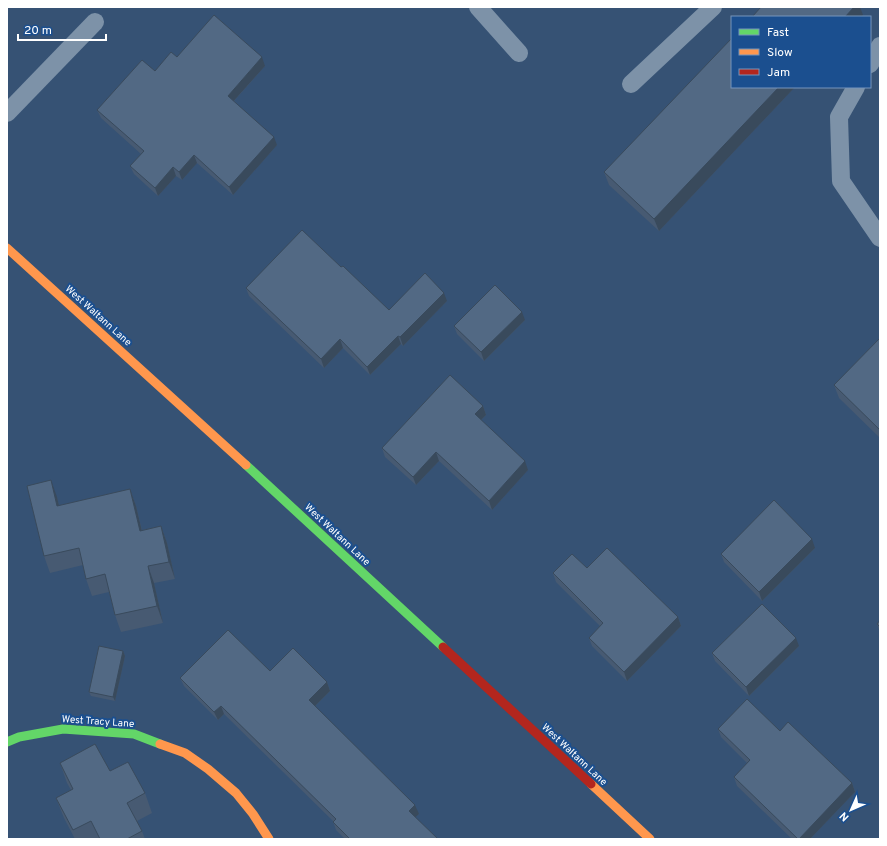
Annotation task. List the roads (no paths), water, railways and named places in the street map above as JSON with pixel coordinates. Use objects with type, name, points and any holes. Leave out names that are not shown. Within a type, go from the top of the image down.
[{"type":"street","name":"West Waltann Lane","points":[[7,248],[196,419],[650,839]]},
{"type":"street","name":"West Tracy Lane","points":[[7,742],[19,737],[63,729],[134,734],[141,736],[184,753],[208,769],[236,793],[253,814],[269,839]]},
{"type":"lane","points":[[478,7],[519,53]]},
{"type":"lane","points":[[631,84],[713,7]]},
{"type":"lane","points":[[7,113],[95,22]]},
{"type":"lane","points":[[871,62],[880,46]]},
{"type":"lane","points":[[855,88],[839,117],[841,181],[880,238]]}]
